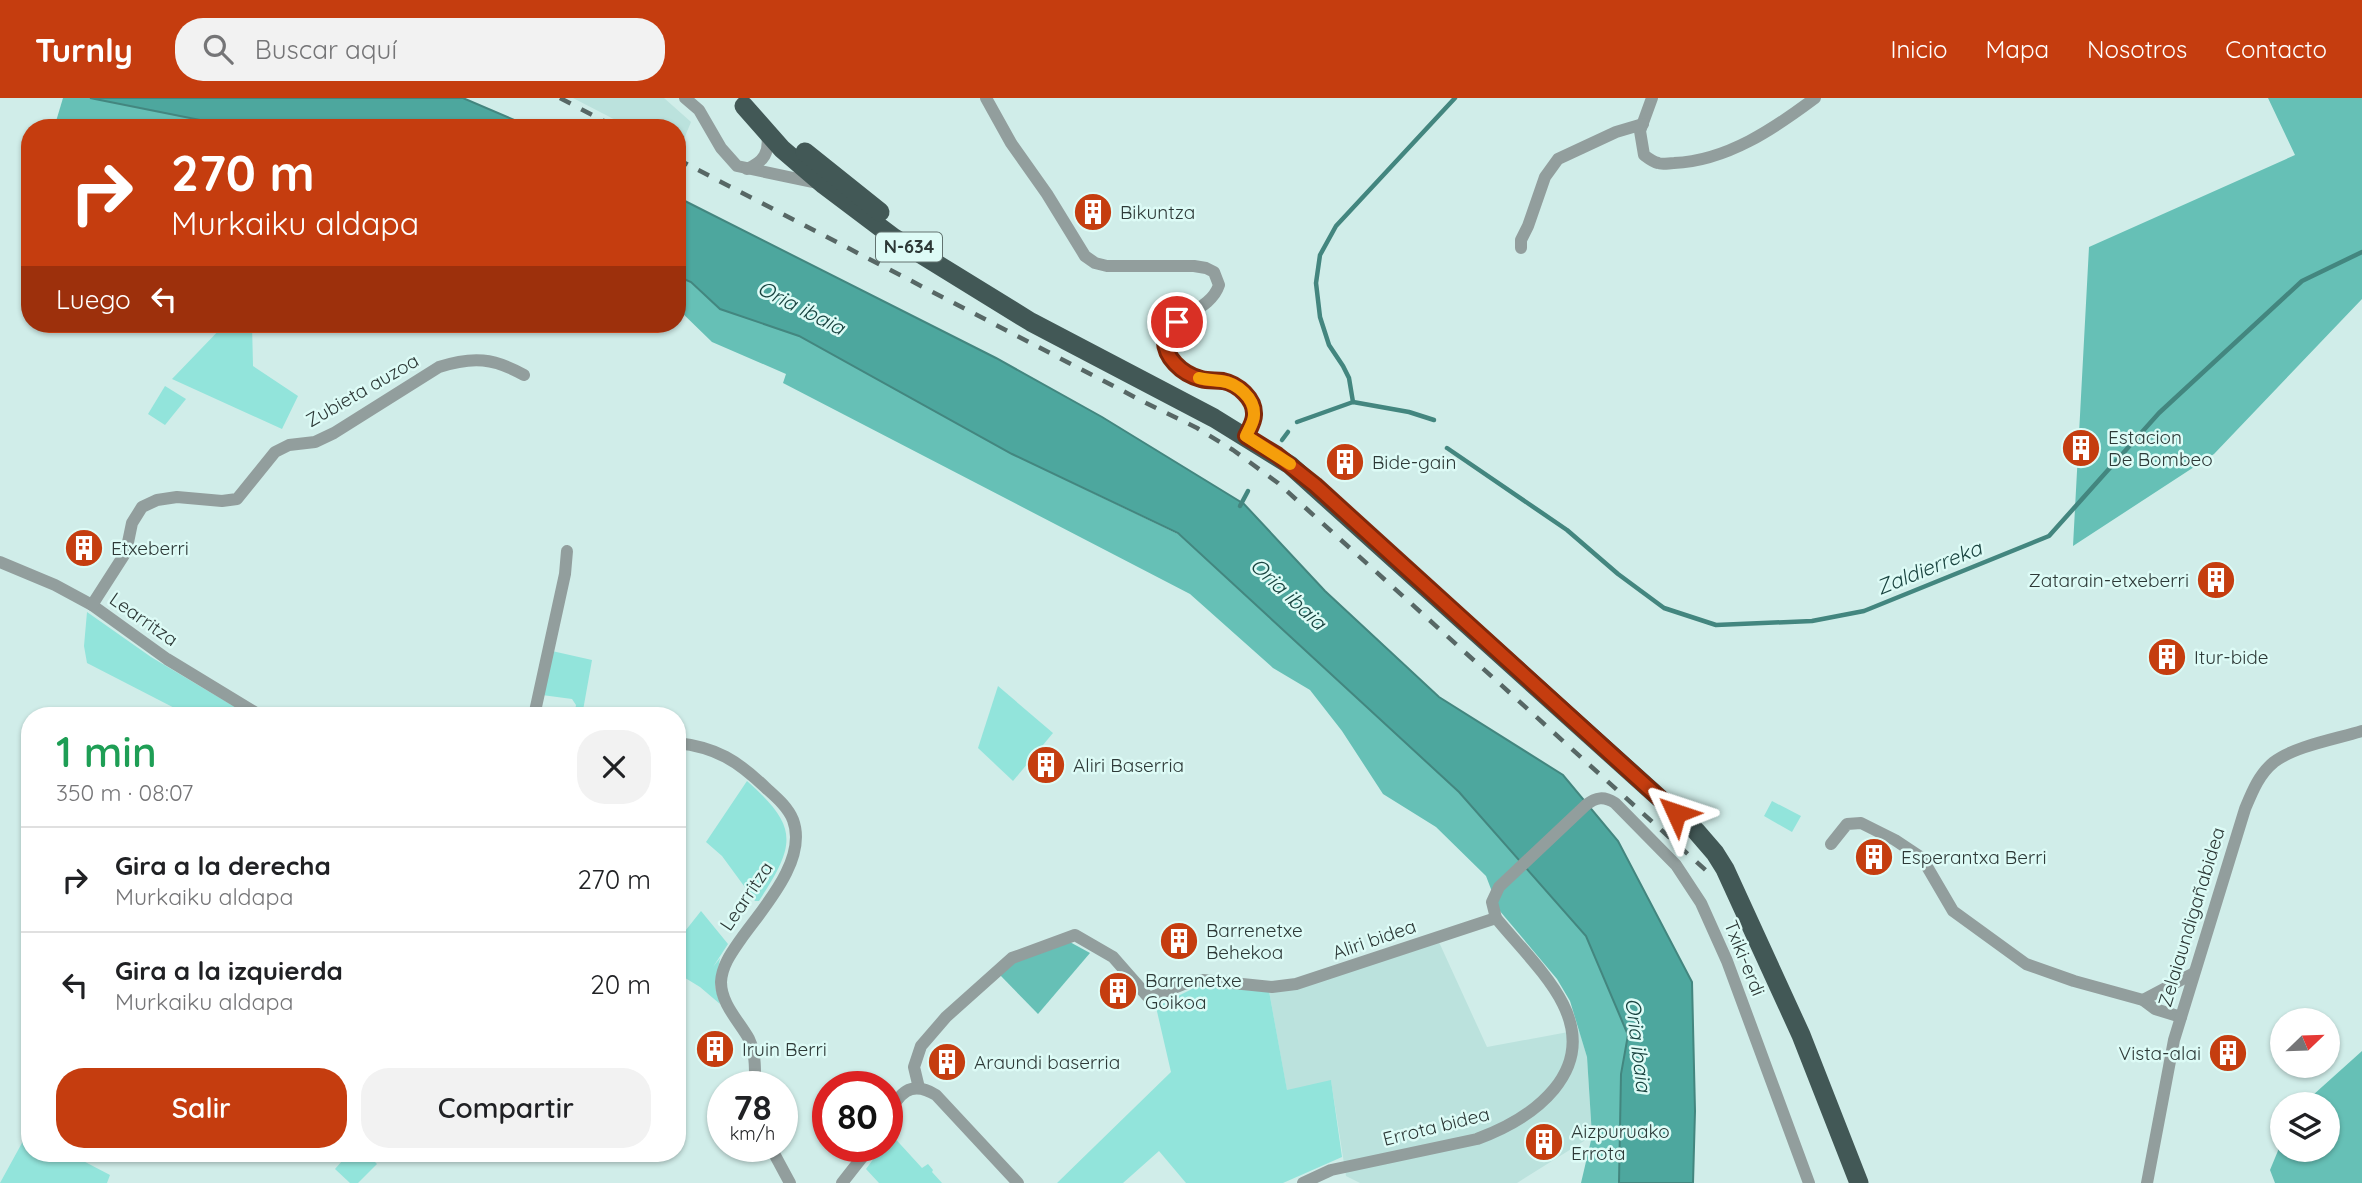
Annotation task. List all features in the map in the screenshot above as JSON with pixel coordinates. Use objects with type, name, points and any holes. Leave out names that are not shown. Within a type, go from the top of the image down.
[{"type":"highway","name":"N-634","points":[[740,102],[829,180],[970,284],[1039,327],[1277,455],[1315,485],[1710,845],[1725,869],[1801,1035],[1859,1183]]},
{"type":"highway","name":"N-634","points":[[768,128],[774,152],[796,153],[829,180]]},
{"type":"street","points":[[685,98],[699,110],[730,160],[737,166],[829,180]]},
{"type":"street","points":[[986,98],[1011,143],[1047,194],[1081,251],[1090,260],[1107,265],[1194,266],[1214,272],[1219,285],[1212,299],[1171,326],[1165,337],[1165,349],[1174,363],[1192,376],[1229,383],[1247,396],[1252,403],[1254,418],[1246,436]]},
{"type":"street","points":[[1653,98],[1640,131],[1644,155],[1659,164],[1687,163],[1748,142],[1815,98]]},
{"type":"street","points":[[1521,248],[1521,240],[1545,177],[1558,159],[1616,132],[1643,124]]},
{"type":"street","points":[[752,170],[764,170],[776,163],[774,152]]},
{"type":"street","name":"Zubieta auzoa","points":[[92,605],[126,552],[132,523],[142,507],[157,500],[177,497],[222,501],[237,499],[275,452],[289,445],[315,442],[334,433],[439,367],[457,361],[481,359],[504,363],[524,375]]},
{"type":"street","points":[[536,707],[565,574],[567,551]]},
{"type":"street","name":"Learritza","points":[[0,562],[55,585],[92,605],[177,666],[246,707]]},
{"type":"street","name":"Zelaiaundigañabidea","points":[[2147,1183],[2174,1040],[2245,809],[2255,785],[2273,763],[2290,752],[2362,731]]},
{"type":"street","name":"Learritza","points":[[686,744],[702,746],[726,756],[749,772],[783,804],[794,828],[795,852],[788,870],[728,959],[721,981],[725,1001],[753,1051],[754,1071]]},
{"type":"street","name":"Txiki-erdi","points":[[1496,918],[1492,902],[1499,887],[1586,806],[1598,798],[1615,803],[1676,865],[1701,903],[1727,961],[1809,1183]]},
{"type":"street","points":[[1830,844],[1847,824],[1861,823],[1895,840],[1922,858],[1953,911],[2026,964],[2074,981],[2143,1000],[2155,1009],[2181,1017]]},
{"type":"street","name":"Aliri bidea","points":[[919,1088],[914,1068],[921,1046],[946,1017],[1012,958],[1075,934],[1113,957],[1149,998],[1184,984],[1203,980],[1272,987],[1296,984],[1496,918]]},
{"type":"street","name":"Errota bidea","points":[[1303,1183],[1477,1139],[1500,1130],[1545,1101],[1562,1080],[1571,1058],[1571,1031],[1563,1004],[1496,918]]},
{"type":"street","points":[[2143,1000],[2194,973]]},
{"type":"street","points":[[903,1093],[919,1088],[936,1095],[1018,1183]]},
{"type":"street","points":[[779,1162],[790,1183]]},
{"type":"street","points":[[842,1183],[858,1162]]},
{"type":"shaded area","points":[[63,98],[90,98],[195,119],[57,119]]},
{"type":"shaded area","points":[[573,98],[664,98],[691,122],[686,134],[686,119],[614,119]]},
{"type":"shaded area","points":[[2268,98],[2362,98],[2362,299],[2214,454],[2073,546],[2089,247],[2295,155]]},
{"type":"shaded area","points":[[686,280],[720,309],[799,336],[1012,454],[1182,536],[1459,792],[1586,936],[1628,1035],[1621,1074],[1619,1183],[1581,1183],[1592,1136],[1587,1057],[1570,1001],[1557,979],[1499,910],[1486,876],[1436,827],[1383,794],[1342,731],[1310,690],[1273,668],[1190,594],[783,383],[786,374],[712,342],[686,317]]},
{"type":"shaded area","points":[[216,333],[252,333],[253,366],[298,396],[282,429],[172,379]]},
{"type":"shaded area","points":[[165,386],[186,399],[165,425],[148,414]]},
{"type":"shaded area","points":[[87,612],[151,657],[235,707],[173,707],[87,663],[84,646]]},
{"type":"shaded area","points":[[552,651],[592,660],[584,707],[576,707],[572,699],[542,695]]},
{"type":"shaded area","points":[[998,686],[1053,733],[1013,781],[978,748]]},
{"type":"shaded area","points":[[747,781],[776,811],[786,837],[780,865],[759,901],[755,901],[722,856],[706,842]]},
{"type":"shaded area","points":[[1772,801],[1801,816],[1792,832],[1764,816]]},
{"type":"shaded area","points":[[701,911],[728,944],[713,967],[720,958],[715,987],[720,1004],[686,978],[686,930]]},
{"type":"shaded area","points":[[1438,940],[1487,1047],[1579,1030],[1587,1057],[1592,1136],[1517,1183],[1360,1183],[1346,1176],[1331,1081],[1287,1091],[1269,991]]},
{"type":"shaded area","points":[[1068,941],[1090,953],[1038,1014],[1000,975],[1020,956]]},
{"type":"shaded area","points":[[1200,985],[1269,991],[1287,1090],[1331,1080],[1342,1157],[1283,1183],[1186,1183],[1159,1151],[1123,1183],[1057,1183],[1171,1072],[1156,1007]]},
{"type":"shaded area","points":[[2362,1051],[2362,1183],[2275,1183],[2270,1170],[2273,1162],[2340,1162],[2340,1092],[2316,1092],[2332,1078],[2340,1078],[2340,1071]]},
{"type":"shaded area","points":[[21,1145],[21,1162],[85,1162],[110,1175],[107,1183],[0,1183]]},
{"type":"shaded area","points":[[903,1147],[922,1168],[928,1164],[942,1183],[879,1183],[866,1169],[871,1162],[903,1162]]},
{"type":"shaded area","points":[[341,1162],[377,1164],[358,1183],[350,1183],[335,1169]]},
{"type":"water","points":[[90,98],[463,98],[512,119],[195,119]]},
{"type":"water","name":"Oria ibaia","points":[[686,202],[996,358],[1102,417],[1244,504],[1325,591],[1439,697],[1563,775],[1618,841],[1692,982],[1695,1111],[1693,1183],[1619,1183],[1621,1074],[1628,1035],[1586,936],[1459,792],[1178,533],[1012,454],[799,336],[720,309],[686,280]]},
{"type":"waterway","points":[[1353,402],[1349,378],[1329,345],[1320,317],[1316,283],[1320,255],[1336,226],[1455,98]]},
{"type":"waterway","name":"Zaldierreka","points":[[1447,448],[1567,530],[1618,574],[1664,608],[1716,625],[1812,621],[1864,611],[2049,536],[2159,413],[2302,281],[2362,252]]},
{"type":"waterway","points":[[1297,422],[1353,402],[1409,412],[1434,420]]},
{"type":"waterway","points":[[1282,440],[1288,432]]},
{"type":"waterway","points":[[1240,506],[1248,491]]},
{"type":"railway","points":[[560,98],[600,119]]},
{"type":"railway","points":[[686,164],[1197,428],[1233,450],[1278,483],[1711,875]]},
{"type":"slow traffic","points":[[1199,378],[1222,381],[1240,389],[1252,403],[1254,411],[1254,418],[1246,436],[1290,464]]},
{"type":"place","name":"Bikuntza","points":[[1093,212]]},
{"type":"place","name":"Estacion De Bombeo","points":[[2081,448]]},
{"type":"place","name":"Bide-gain","points":[[1345,462]]},
{"type":"place","name":"Etxeberri","points":[[84,548]]},
{"type":"place","name":"Zatarain-etxeberri","points":[[2216,580]]},
{"type":"place","name":"Itur-bide","points":[[2167,657]]},
{"type":"place","name":"Aliri Baserria","points":[[1046,765]]},
{"type":"place","name":"Esperantxa Berri","points":[[1874,857]]},
{"type":"place","name":"Barrenetxe Behekoa","points":[[1179,941]]},
{"type":"place","name":"Barrenetxe Goikoa","points":[[1118,991]]},
{"type":"place","name":"Iruin Berri","points":[[715,1049]]},
{"type":"place","name":"Vista-alai","points":[[2228,1053]]},
{"type":"place","name":"Araundi baserria","points":[[947,1062]]},
{"type":"place","name":"Aizpuruako Errota","points":[[1544,1142]]},
{"type":"route","points":[[1177,322],[1171,326],[1165,337],[1167,354],[1174,363],[1192,376],[1235,385],[1247,396],[1252,403],[1254,418],[1246,436],[1290,464],[1315,485],[1676,813]]}]
